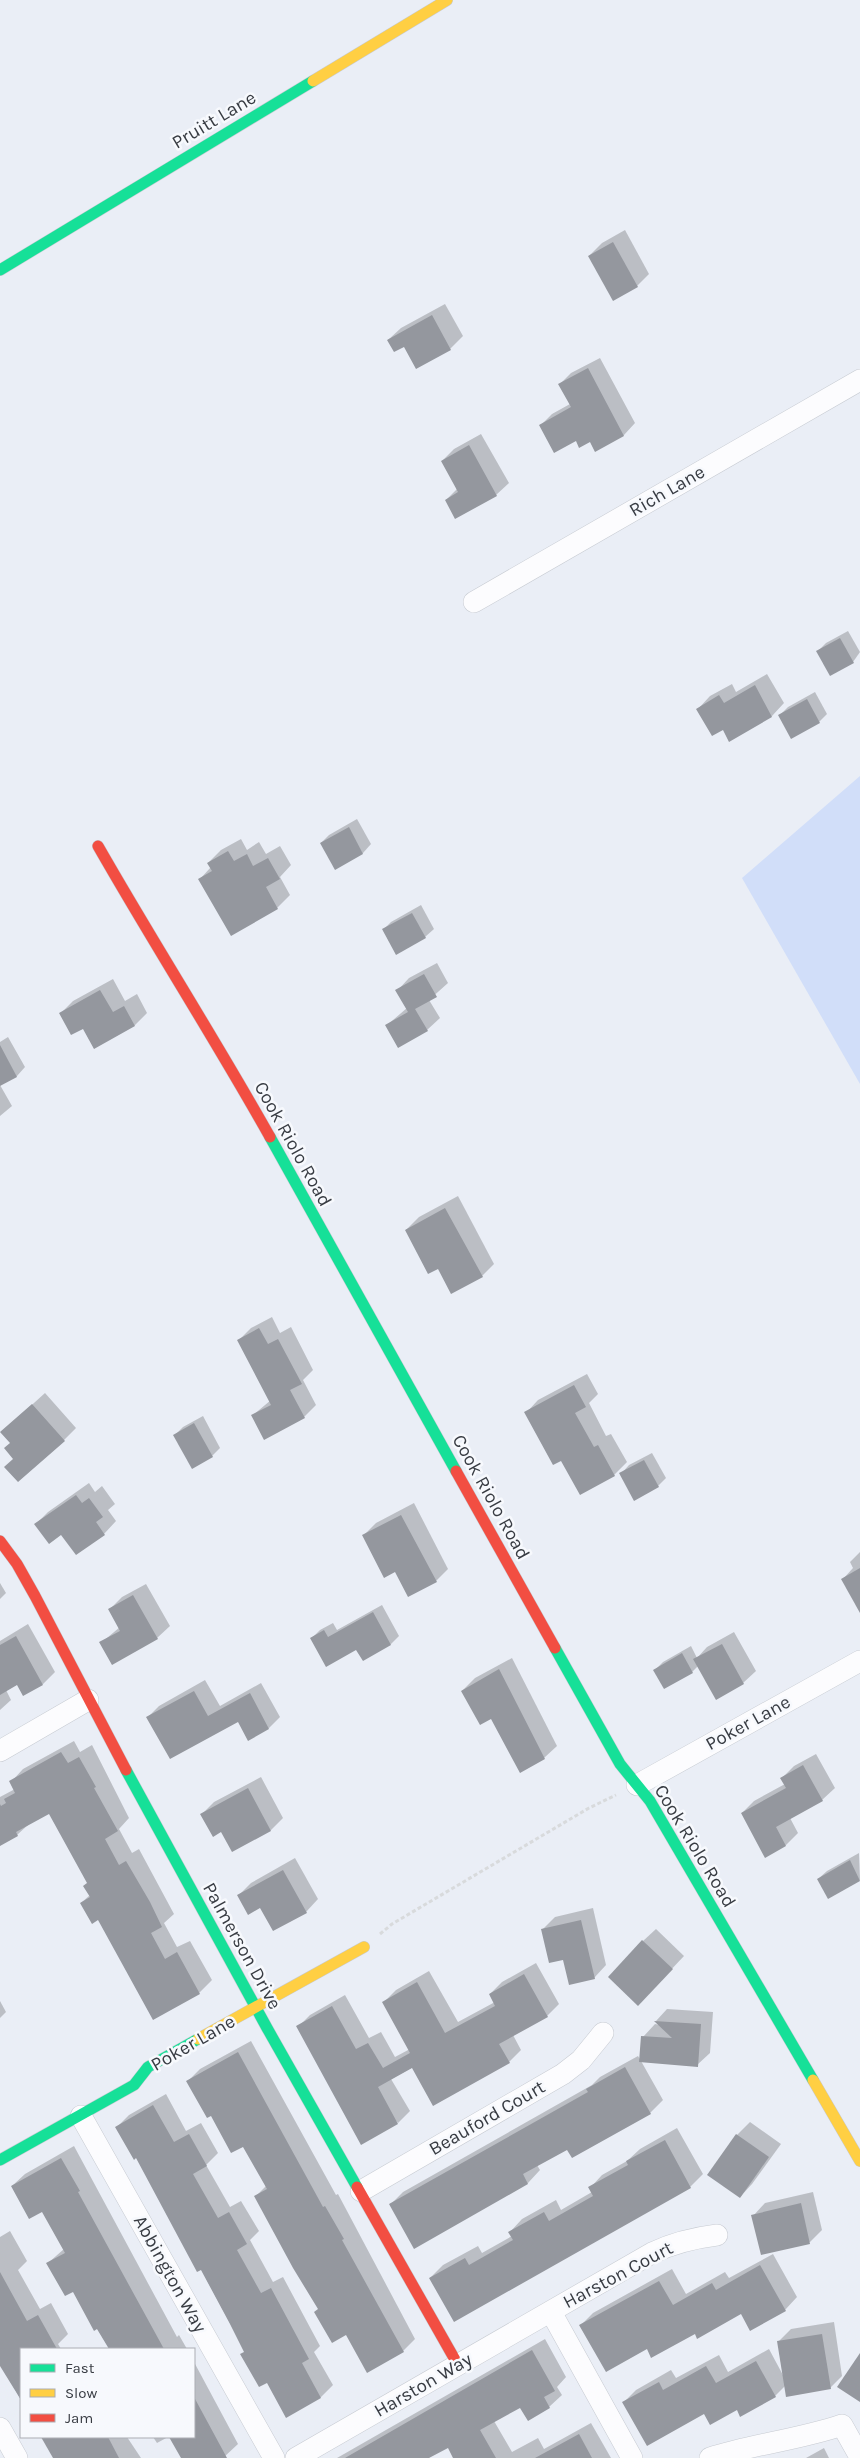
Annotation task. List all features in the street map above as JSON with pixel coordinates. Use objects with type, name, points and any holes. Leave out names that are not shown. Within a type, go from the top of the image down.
[{"type":"street","name":"Pruitt Lane","points":[[0,270],[447,0]]},
{"type":"street","name":"Rich Lane","points":[[474,602],[860,380]]},
{"type":"street","name":"Cook Riolo Road","points":[[98,846],[155,945],[221,1050],[620,1764],[650,1801],[860,2161]]},
{"type":"street","name":"Palmerson Drive","points":[[0,1541],[21,1572],[255,2008],[361,2191],[458,2365]]},
{"type":"street","name":"Poker Lane","points":[[637,1784],[860,1661]]},
{"type":"street","points":[[0,1751],[88,1700]]},
{"type":"street","name":"Poker Lane","points":[[0,2160],[134,2085],[148,2067],[364,1947]]},
{"type":"street","name":"Beauford Court","points":[[361,2191],[563,2074],[581,2060],[603,2032]]},
{"type":"street","name":"Abbington Way","points":[[81,2116],[274,2458]]},
{"type":"street","name":"Harston Court","points":[[551,2312],[671,2244],[693,2238],[716,2235]]},
{"type":"street","points":[[551,2312],[632,2458]]},
{"type":"street","name":"Harston Way","points":[[296,2458],[551,2312]]},
{"type":"street","points":[[710,2458],[733,2451],[810,2435],[842,2425],[860,2457]]},
{"type":"street","points":[[0,2428],[17,2458]]},
{"type":"path","points":[[364,1947],[392,1924],[589,1808],[637,1784]]},
{"type":"shaded area","points":[[860,776],[860,1084],[742,878]]},
{"type":"building","points":[[613,242],[638,287],[613,301],[588,256]]},
{"type":"building","points":[[432,315],[451,350],[416,369],[404,347],[394,352],[387,340]]},
{"type":"building","points":[[588,368],[624,436],[595,452],[590,442],[579,448],[576,441],[554,453],[539,425],[571,407],[558,384]]},
{"type":"building","points":[[469,445],[497,496],[455,519],[445,500],[458,492],[441,461]]},
{"type":"building","points":[[840,638],[854,663],[830,676],[816,651]]},
{"type":"building","points":[[755,685],[772,717],[729,742],[723,730],[712,736],[696,709],[719,695],[724,703]]},
{"type":"building","points":[[807,699],[820,723],[791,739],[778,715]]},
{"type":"building","points":[[349,827],[363,854],[335,870],[320,843]]},
{"type":"building","points":[[228,851],[234,861],[247,854],[253,866],[268,858],[280,879],[266,887],[278,909],[231,936],[198,879],[212,871],[207,863]]},
{"type":"building","points":[[412,913],[426,938],[396,955],[382,929]]},
{"type":"building","points":[[424,974],[437,997],[415,1009],[428,1031],[398,1048],[385,1025],[408,1012],[395,990]]},
{"type":"building","points":[[100,990],[113,1012],[124,1006],[135,1026],[94,1049],[83,1029],[71,1035],[59,1013]]},
{"type":"building","points":[[0,1045],[17,1077],[0,1086]]},
{"type":"building","points":[[445,1208],[483,1277],[451,1294],[438,1269],[428,1274],[405,1230]]},
{"type":"building","points":[[259,1328],[268,1344],[278,1339],[302,1384],[290,1390],[305,1418],[264,1440],[251,1415],[271,1405],[237,1340]]},
{"type":"building","points":[[574,1385],[586,1407],[575,1413],[594,1447],[598,1445],[615,1476],[580,1495],[561,1461],[553,1465],[524,1412]]},
{"type":"building","points":[[32,1404],[65,1441],[18,1482],[4,1467],[13,1459],[4,1448],[10,1443],[0,1432]]},
{"type":"building","points":[[194,1423],[213,1457],[192,1469],[173,1435]]},
{"type":"building","points":[[644,1460],[659,1487],[634,1501],[619,1473]]},
{"type":"building","points":[[76,1495],[82,1503],[89,1498],[103,1517],[96,1522],[105,1535],[76,1555],[61,1535],[49,1544],[34,1524]]},
{"type":"building","points":[[401,1515],[437,1582],[408,1597],[395,1572],[384,1578],[362,1535]]},
{"type":"building","points":[[860,1568],[860,1613],[841,1579]]},
{"type":"building","points":[[133,1595],[158,1639],[112,1665],[99,1642],[120,1631],[108,1609]]},
{"type":"building","points":[[373,1612],[391,1645],[363,1661],[356,1650],[326,1667],[310,1638],[324,1630],[328,1637]]},
{"type":"building","points":[[16,1636],[43,1685],[23,1696],[17,1685],[0,1695],[0,1645]]},
{"type":"building","points":[[722,1644],[744,1684],[716,1700],[693,1659]]},
{"type":"building","points":[[682,1653],[693,1673],[664,1689],[653,1670]]},
{"type":"building","points":[[499,1669],[545,1759],[520,1773],[491,1719],[480,1725],[461,1691]]},
{"type":"building","points":[[194,1691],[208,1716],[250,1693],[269,1729],[248,1741],[238,1722],[170,1759],[146,1717]]},
{"type":"building","points":[[61,1752],[68,1763],[79,1757],[118,1831],[105,1839],[119,1865],[126,1861],[162,1927],[151,1933],[165,1959],[177,1952],[200,1994],[153,2020],[98,1920],[92,1924],[80,1903],[90,1897],[83,1886],[87,1883],[49,1814],[16,1832],[18,1836],[0,1846],[0,1804],[1,1806],[6,1803],[4,1799],[15,1793],[9,1781]]},
{"type":"building","points":[[803,1765],[823,1801],[776,1827],[786,1846],[765,1858],[741,1813],[786,1788],[780,1778]]},
{"type":"building","points":[[248,1788],[271,1831],[232,1852],[221,1832],[213,1837],[200,1814]]},
{"type":"building","points":[[850,1860],[860,1881],[828,1899],[817,1879]]},
{"type":"building","points":[[283,1870],[307,1913],[273,1931],[260,1908],[248,1915],[237,1895]]},
{"type":"building","points":[[581,1920],[595,1979],[569,1985],[563,1960],[549,1963],[541,1929]]},
{"type":"building","points":[[642,1940],[673,1969],[638,2006],[608,1977]]},
{"type":"building","points":[[524,1974],[548,2017],[499,2044],[510,2063],[433,2106],[412,2068],[378,2087],[398,2124],[361,2145],[296,2026],[332,2006],[356,2049],[368,2043],[383,2068],[410,2053],[382,2002],[417,1982],[445,2033],[495,2006],[489,1994]]},
{"type":"building","points":[[654,2021],[701,2024],[698,2067],[639,2062],[641,2036],[672,2038]]},
{"type":"building","points":[[238,2052],[323,2207],[325,2206],[344,2239],[342,2240],[404,2352],[367,2373],[346,2335],[332,2343],[314,2312],[318,2309],[293,2268],[254,2196],[267,2189],[243,2147],[231,2153],[211,2116],[207,2118],[186,2081]]},
{"type":"building","points":[[625,2067],[651,2114],[572,2158],[567,2150],[523,2174],[528,2184],[414,2249],[389,2204],[588,2092],[586,2089]]},
{"type":"building","points":[[153,2105],[174,2142],[189,2134],[207,2166],[193,2174],[218,2218],[229,2212],[247,2244],[237,2250],[261,2293],[271,2288],[309,2359],[302,2363],[321,2398],[286,2418],[267,2383],[259,2387],[240,2354],[244,2352],[201,2270],[197,2272],[136,2158],[134,2160],[115,2127]]},
{"type":"building","points":[[736,2134],[769,2157],[740,2198],[707,2175]]},
{"type":"building","points":[[665,2140],[691,2188],[454,2322],[429,2278],[465,2258],[469,2265],[513,2240],[508,2232],[544,2212],[549,2221],[593,2196],[588,2187],[628,2165],[626,2161]]},
{"type":"building","points":[[61,2158],[163,2348],[108,2348],[97,2329],[94,2331],[73,2292],[65,2296],[46,2263],[65,2253],[42,2212],[29,2219],[11,2186]]},
{"type":"building","points":[[801,2203],[810,2244],[761,2255],[751,2215]]},
{"type":"building","points":[[760,2265],[786,2311],[750,2331],[741,2314],[697,2339],[695,2334],[651,2358],[647,2349],[606,2372],[579,2325],[659,2281],[673,2305],[712,2283],[716,2290]]},
{"type":"building","points":[[0,2272],[27,2321],[38,2315],[56,2348],[20,2348],[20,2398],[0,2366]]},
{"type":"building","points":[[822,2334],[831,2389],[786,2397],[777,2341]]},
{"type":"building","points":[[532,2350],[555,2391],[544,2397],[550,2408],[528,2421],[520,2408],[480,2430],[496,2458],[453,2458],[448,2448],[429,2458],[345,2458]]},
{"type":"building","points":[[860,2353],[860,2402],[837,2387]]},
{"type":"building","points":[[756,2361],[776,2397],[740,2417],[737,2410],[710,2425],[704,2414],[647,2446],[622,2402],[659,2382],[663,2390],[706,2366],[716,2383]]},
{"type":"building","points":[[195,2399],[227,2458],[181,2458],[170,2438],[195,2438]]},
{"type":"building","points":[[579,2434],[592,2458],[535,2458]]},
{"type":"building","points":[[42,2438],[109,2438],[119,2458],[53,2458]]},
{"type":"traffic: fast","points":[[0,270],[313,81]]},
{"type":"traffic: fast","points":[[270,1137],[456,1471]]},
{"type":"traffic: fast","points":[[555,1648],[620,1764],[650,1801],[813,2080]]},
{"type":"traffic: fast","points":[[126,1770],[267,2028],[357,2187]]},
{"type":"traffic: fast","points":[[0,2160],[134,2085],[148,2067],[198,2039]]},
{"type":"traffic: slow","points":[[313,81],[447,0]]},
{"type":"traffic: slow","points":[[198,2039],[364,1947]]},
{"type":"traffic: slow","points":[[813,2080],[860,2161]]},
{"type":"traffic: jam","points":[[98,846],[270,1137]]},
{"type":"traffic: jam","points":[[456,1471],[555,1648]]},
{"type":"traffic: jam","points":[[0,1541],[17,1564],[35,1596],[126,1770]]},
{"type":"traffic: jam","points":[[357,2187],[458,2365]]}]
